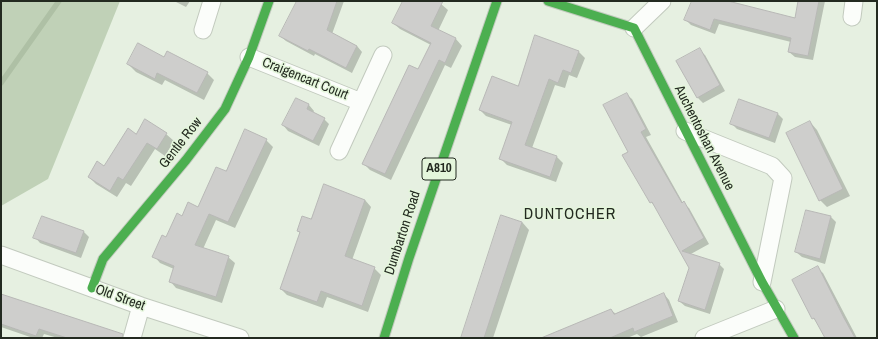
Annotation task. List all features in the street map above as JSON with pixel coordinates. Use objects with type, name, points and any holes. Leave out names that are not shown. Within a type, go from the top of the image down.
[{"type":"street","points":[[203,30],[212,1]]},
{"type":"street","name":"Gentle Row","points":[[92,288],[103,258],[186,160],[225,109],[249,57],[269,1]]},
{"type":"street","name":"Dumbarton Road","points":[[384,338],[409,258],[497,1]]},
{"type":"street","points":[[548,1],[634,28],[662,1]]},
{"type":"street","name":"Auchentoshan Avenue","points":[[634,28],[762,282],[776,309],[794,338]]},
{"type":"street","name":"Craigencart Court","points":[[339,151],[382,55]]},
{"type":"street","name":"Craigencart Court","points":[[249,57],[361,102]]},
{"type":"street","points":[[685,131],[772,166],[783,178],[762,282]]},
{"type":"street","name":"Old Street","points":[[1,255],[141,306],[240,338]]},
{"type":"street","points":[[132,338],[141,306]]},
{"type":"street","points":[[704,338],[776,309]]},
{"type":"green space","points":[[1,1],[120,1],[48,179],[1,206]]},
{"type":"building","points":[[297,1],[337,1],[327,30],[357,46],[346,68],[279,36]]},
{"type":"building","points":[[403,1],[443,1],[431,26],[456,38],[445,63],[439,60],[385,174],[362,164],[409,65],[418,69],[431,43],[392,23]]},
{"type":"building","points":[[692,1],[728,1],[795,18],[798,1],[819,1],[808,56],[788,52],[791,38],[714,19],[710,30],[684,20]]},
{"type":"building","points":[[535,35],[579,51],[571,73],[563,70],[558,83],[549,79],[525,145],[557,156],[550,177],[499,159],[512,122],[479,110],[492,76],[518,86]]},
{"type":"building","points":[[138,43],[164,57],[167,51],[208,72],[197,93],[157,73],[155,79],[127,64]]},
{"type":"building","points":[[700,48],[720,85],[697,98],[676,61]]},
{"type":"building","points":[[627,93],[646,129],[641,132],[682,203],[684,201],[704,238],[682,251],[720,263],[705,310],[678,301],[689,268],[652,202],[650,203],[622,155],[628,152],[603,105]]},
{"type":"building","points":[[296,98],[309,104],[307,109],[325,118],[313,141],[282,125]]},
{"type":"building","points":[[739,99],[778,113],[769,138],[730,124]]},
{"type":"building","points":[[145,119],[167,133],[157,149],[147,143],[123,180],[118,177],[110,191],[88,177],[97,161],[104,166],[128,128],[136,134]]},
{"type":"building","points":[[810,121],[843,189],[819,201],[786,133]]},
{"type":"building","points":[[245,129],[267,139],[228,222],[209,214],[195,245],[229,256],[216,297],[169,282],[174,266],[152,257],[162,235],[166,237],[177,213],[182,216],[188,202],[198,207],[216,167],[226,171]]},
{"type":"building","points":[[324,184],[365,200],[345,256],[375,267],[362,306],[321,291],[317,302],[280,289],[300,232],[297,231],[302,216],[311,219]]},
{"type":"building","points":[[806,210],[831,216],[820,259],[795,252]]},
{"type":"building","points":[[501,215],[522,222],[484,338],[461,338]]},
{"type":"building","points":[[42,216],[84,231],[76,253],[33,238]]},
{"type":"building","points":[[818,266],[855,338],[825,338],[814,318],[812,319],[792,280]]},
{"type":"building","points":[[664,293],[673,316],[634,332],[633,328],[610,338],[541,338],[611,309],[614,314]]},
{"type":"building","points":[[1,294],[123,334],[122,338],[67,338],[39,329],[36,336],[1,324]]},
{"type":"waterway","points":[[1,83],[59,1]]},
{"type":"traffic: fast","points":[[92,288],[103,259],[186,160],[225,109],[249,57],[269,1]]},
{"type":"traffic: fast","points":[[384,338],[409,258],[497,1]]},
{"type":"traffic: fast","points":[[548,1],[634,28],[762,282],[794,338]]},
{"type":"district","name":"DUNTOCHER","points":[[570,215]]}]
